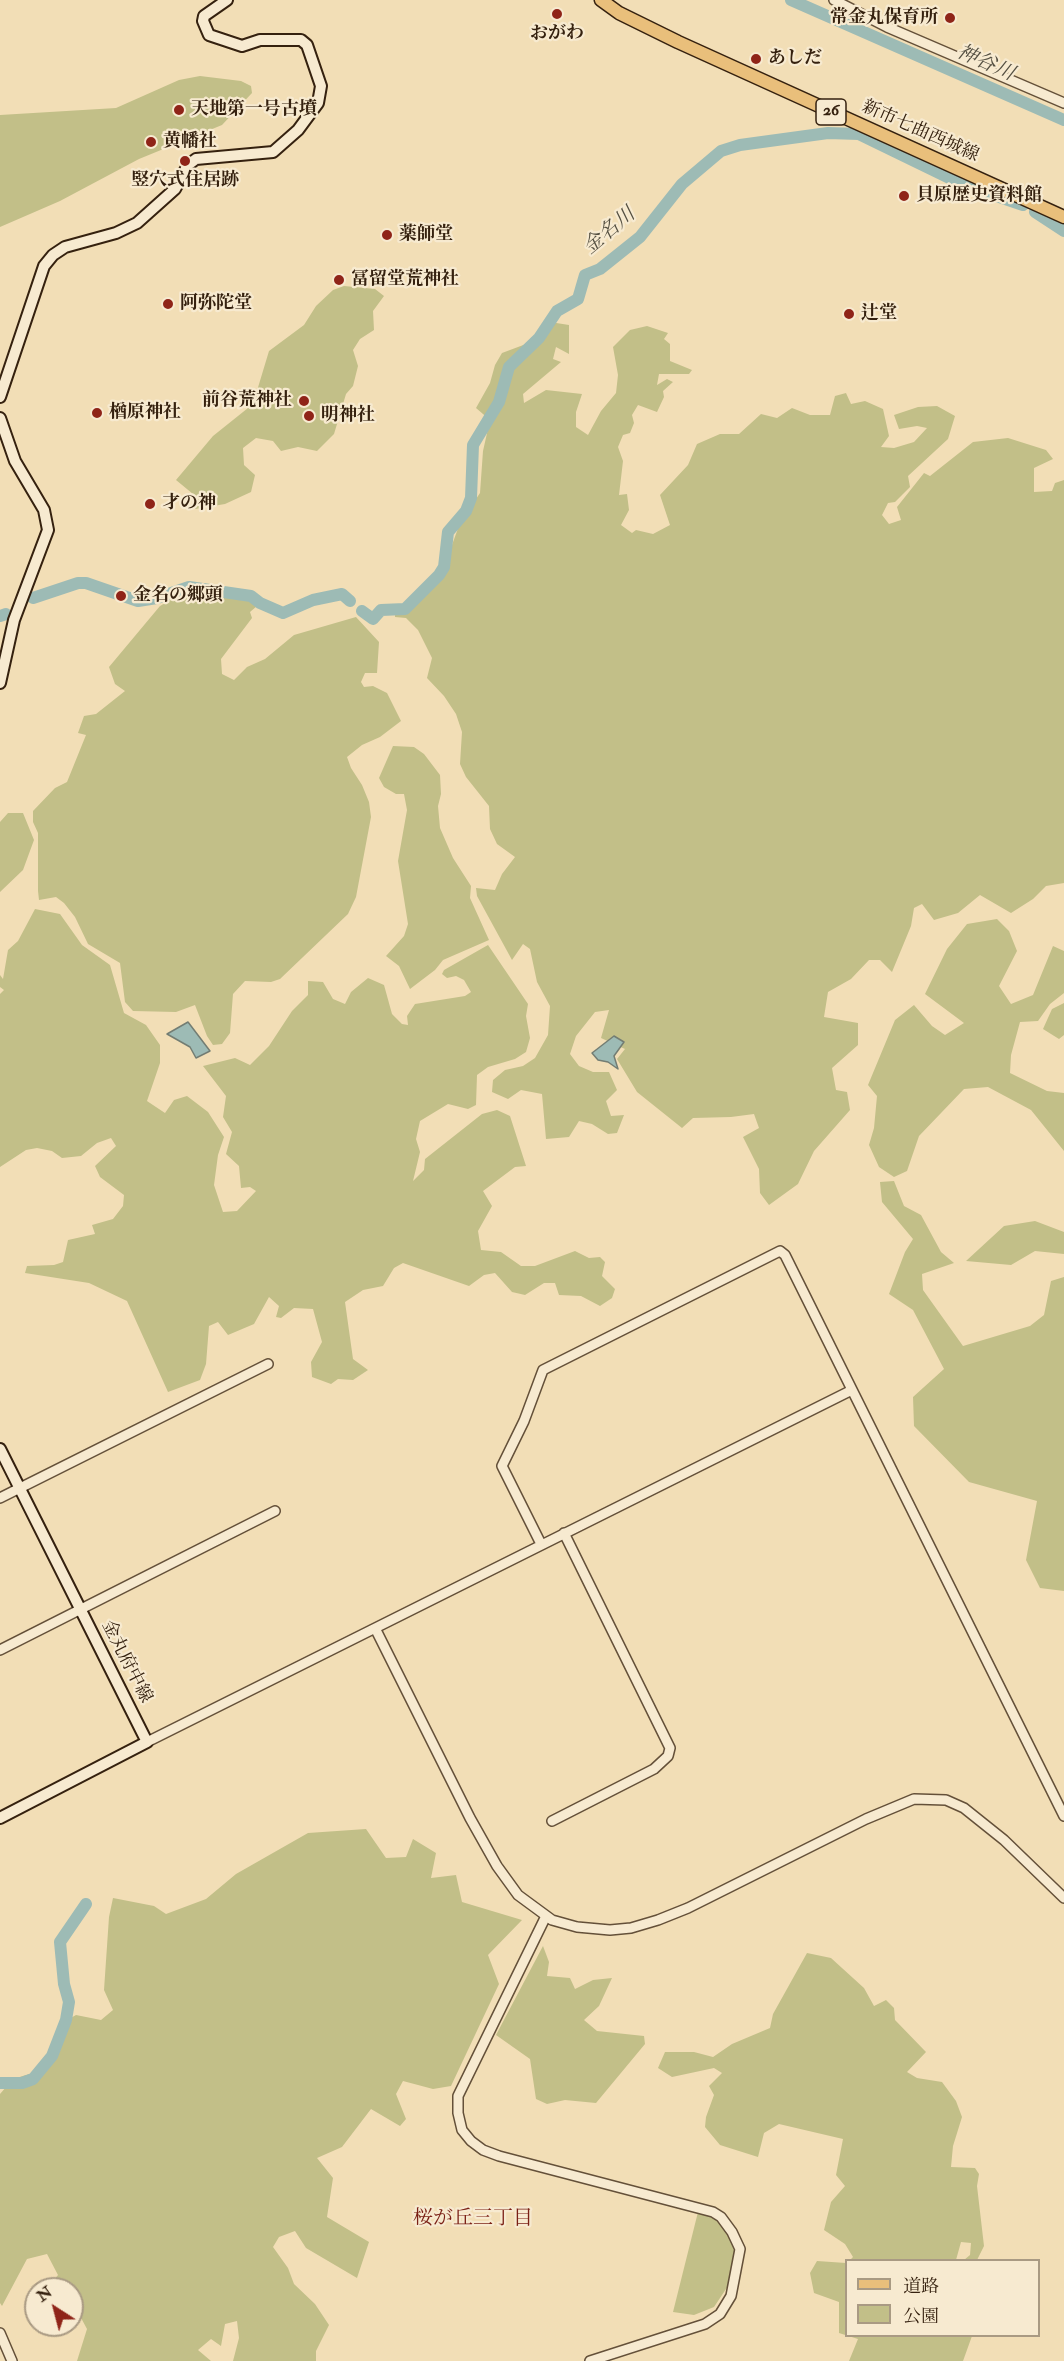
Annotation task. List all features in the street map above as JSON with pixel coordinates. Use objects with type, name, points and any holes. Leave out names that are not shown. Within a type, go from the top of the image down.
[{"type":"main road","points":[[0,397],[44,266],[53,255],[65,247],[116,233],[137,224],[175,189],[188,165],[196,159],[273,152],[296,133],[318,103],[321,86],[307,45],[301,40],[260,40],[242,46],[209,35],[203,21],[204,16],[227,0]]},
{"type":"main road","name":"新市七曲西城線","points":[[601,0],[661,34],[1064,217]]},
{"type":"main road","points":[[0,418],[15,461],[44,510],[48,530],[14,620],[0,683]]},
{"type":"main road","name":"金丸府中線","points":[[0,1449],[147,1742]]},
{"type":"main road","points":[[0,1818],[147,1742]]},
{"type":"street","points":[[834,0],[887,27],[1064,103]]},
{"type":"street","points":[[541,1544],[502,1466],[524,1422],[543,1370],[780,1251],[785,1255],[1064,1816]]},
{"type":"street","points":[[0,1498],[268,1364]]},
{"type":"street","points":[[147,1742],[376,1630],[541,1544],[852,1390]]},
{"type":"street","points":[[0,1650],[275,1511]]},
{"type":"street","points":[[552,1821],[654,1769],[668,1756],[670,1748],[564,1533]]},
{"type":"street","points":[[376,1630],[470,1818],[497,1866],[518,1895],[546,1917],[577,1927],[610,1930],[631,1928],[658,1920],[688,1908],[866,1819],[914,1799],[946,1800],[964,1808],[1004,1840],[1064,1898]]},
{"type":"street","points":[[546,1917],[461,2089],[458,2113],[462,2130],[483,2150],[499,2156],[713,2212],[721,2217],[732,2232],[740,2249],[731,2296],[720,2314],[705,2324],[590,2361]]},
{"type":"street","points":[[0,2333],[12,2361]]},
{"type":"green space","points":[[200,76],[241,81],[251,86],[252,93],[222,125],[139,159],[60,201],[0,227],[0,115],[116,108],[179,80]]},
{"type":"green space","points":[[344,286],[375,289],[384,296],[373,311],[374,330],[360,339],[353,350],[358,366],[353,386],[346,394],[334,434],[317,451],[298,447],[281,451],[273,441],[256,438],[243,448],[244,465],[255,475],[251,492],[225,504],[195,509],[193,494],[176,480],[213,436],[253,404],[269,351],[304,325],[316,306],[333,290]]},
{"type":"green space","points":[[550,322],[569,325],[569,354],[556,347],[553,359],[561,362],[523,394],[524,403],[546,390],[582,394],[576,412],[576,427],[588,435],[601,411],[616,393],[618,375],[613,347],[630,330],[647,326],[668,333],[664,339],[670,344],[670,361],[692,370],[689,374],[659,374],[657,385],[667,379],[673,382],[663,391],[664,397],[657,412],[638,405],[632,415],[634,423],[630,433],[623,435],[618,447],[623,461],[619,495],[627,494],[629,510],[621,525],[632,533],[636,530],[653,534],[670,525],[660,495],[688,465],[697,444],[720,434],[739,434],[761,414],[777,418],[792,408],[810,415],[830,415],[835,396],[846,393],[851,404],[865,401],[883,409],[889,436],[881,447],[894,448],[914,442],[927,428],[917,426],[899,429],[894,415],[918,407],[937,406],[955,416],[948,439],[908,476],[910,487],[895,502],[888,503],[882,515],[889,524],[901,520],[897,507],[924,473],[930,476],[973,442],[1008,438],[1046,450],[1053,459],[1034,468],[1034,492],[1052,491],[1055,483],[1064,480],[1064,883],[1046,886],[1033,899],[1011,913],[980,895],[958,913],[934,920],[922,904],[914,908],[911,926],[892,972],[880,960],[869,960],[851,979],[828,992],[824,1017],[858,1023],[858,1045],[832,1068],[836,1090],[847,1092],[850,1110],[814,1151],[798,1184],[769,1205],[760,1193],[759,1169],[743,1137],[759,1128],[754,1114],[693,1118],[682,1128],[637,1092],[617,1059],[625,1049],[601,1038],[609,1010],[595,1012],[576,1036],[570,1054],[579,1066],[593,1072],[609,1072],[617,1090],[606,1101],[611,1116],[624,1115],[617,1133],[608,1134],[592,1124],[579,1121],[569,1137],[546,1139],[542,1094],[521,1090],[508,1099],[492,1092],[493,1080],[505,1070],[523,1066],[535,1058],[548,1035],[550,1006],[537,982],[530,949],[523,944],[512,960],[477,896],[476,888],[495,890],[502,874],[515,857],[497,844],[490,829],[489,806],[466,777],[460,764],[462,732],[456,714],[444,696],[427,678],[432,658],[418,630],[406,618],[395,617],[395,611],[404,611],[417,601],[441,575],[460,523],[480,493],[483,451],[490,420],[476,408],[490,383],[495,365],[502,353],[534,341],[544,334]]},
{"type":"green space","points":[[189,589],[252,598],[257,606],[250,612],[252,618],[221,659],[222,674],[234,680],[247,667],[265,659],[294,635],[356,617],[379,642],[377,673],[365,673],[361,682],[364,687],[373,686],[387,693],[401,721],[347,757],[369,802],[371,817],[356,897],[348,914],[280,979],[271,982],[245,981],[233,994],[230,1033],[222,1044],[213,1045],[195,1005],[176,1012],[133,1011],[125,1002],[120,963],[88,944],[75,917],[64,903],[56,897],[39,900],[38,833],[33,822],[33,811],[55,788],[67,782],[86,735],[78,733],[84,716],[96,714],[125,691],[115,684],[109,667],[160,606]]},
{"type":"green space","points":[[393,746],[414,747],[424,754],[440,775],[441,794],[438,806],[440,828],[453,858],[471,886],[470,898],[489,940],[443,960],[435,970],[410,989],[399,966],[386,956],[404,936],[408,924],[398,861],[407,810],[404,794],[396,794],[384,787],[379,778]]},
{"type":"green space","points":[[8,813],[23,813],[34,840],[23,870],[0,892],[0,822]]},
{"type":"green space","points":[[35,909],[60,914],[82,945],[110,965],[124,1013],[146,1025],[160,1045],[160,1063],[147,1101],[165,1113],[174,1100],[187,1096],[208,1112],[224,1137],[218,1155],[214,1185],[223,1212],[237,1211],[256,1191],[250,1187],[241,1188],[239,1166],[226,1154],[232,1132],[223,1117],[226,1096],[203,1066],[235,1058],[250,1065],[269,1046],[292,1011],[308,995],[308,981],[323,982],[333,999],[345,1004],[351,992],[368,978],[384,985],[392,1014],[402,1024],[408,1025],[407,1016],[415,1004],[465,996],[471,992],[464,980],[456,976],[447,978],[442,974],[444,970],[488,945],[528,1004],[526,1016],[530,1038],[526,1052],[515,1059],[488,1067],[477,1075],[476,1105],[468,1109],[448,1104],[420,1121],[416,1139],[420,1152],[413,1181],[424,1170],[425,1159],[482,1114],[497,1110],[510,1116],[526,1166],[515,1167],[483,1191],[492,1206],[478,1231],[481,1250],[501,1252],[521,1266],[535,1266],[575,1251],[589,1258],[600,1257],[605,1262],[602,1276],[615,1289],[612,1298],[600,1306],[581,1296],[559,1295],[555,1283],[544,1283],[525,1295],[512,1292],[495,1273],[484,1275],[469,1286],[403,1263],[394,1268],[383,1286],[363,1290],[345,1302],[353,1359],[368,1370],[353,1380],[338,1379],[331,1384],[312,1377],[311,1362],[322,1342],[313,1309],[294,1308],[281,1318],[276,1317],[279,1306],[269,1297],[254,1324],[228,1335],[218,1322],[209,1326],[206,1364],[200,1380],[168,1392],[127,1301],[89,1283],[25,1273],[27,1266],[54,1265],[63,1262],[68,1240],[95,1234],[92,1225],[113,1219],[123,1206],[124,1195],[100,1177],[95,1166],[116,1146],[111,1138],[97,1143],[81,1156],[62,1158],[52,1151],[37,1148],[26,1150],[0,1167],[0,994],[4,990],[0,987],[0,975],[3,979],[8,950],[18,941]]},
{"type":"green space","points":[[997,919],[1009,931],[1017,951],[999,986],[1011,1004],[1033,995],[1053,946],[1064,951],[1064,993],[1050,1004],[1038,1021],[1020,1022],[1011,1055],[1010,1073],[1047,1091],[1064,1093],[1064,1151],[1031,1110],[988,1087],[964,1089],[919,1136],[907,1171],[894,1177],[879,1167],[869,1145],[874,1128],[877,1096],[868,1085],[895,1020],[914,1005],[932,1026],[945,1035],[964,1023],[925,994],[947,949],[967,924]]},
{"type":"green space","points":[[1064,1003],[1064,1035],[1059,1039],[1043,1029],[1052,1009]]},
{"type":"green space","points":[[894,1181],[904,1206],[921,1215],[941,1252],[954,1263],[922,1274],[923,1290],[963,1346],[1030,1326],[1044,1315],[1051,1281],[1064,1277],[1064,1591],[1040,1588],[1026,1560],[1037,1501],[969,1482],[914,1426],[913,1397],[944,1369],[913,1310],[889,1294],[905,1252],[913,1239],[882,1202],[880,1182]]},
{"type":"green space","points":[[1035,1221],[1064,1232],[1064,1254],[1035,1251],[1011,1265],[966,1261],[1004,1226]]},
{"type":"green space","points":[[366,1829],[386,1858],[406,1857],[413,1839],[436,1853],[431,1878],[456,1875],[462,1902],[522,1920],[488,1955],[499,1984],[451,2086],[433,2089],[403,2081],[396,2094],[406,2119],[400,2126],[371,2109],[342,2147],[317,2158],[333,2178],[327,2217],[369,2242],[357,2278],[306,2248],[295,2231],[279,2237],[273,2247],[288,2268],[294,2284],[315,2304],[329,2325],[316,2351],[316,2361],[233,2361],[239,2338],[237,2321],[225,2324],[221,2346],[211,2339],[198,2350],[211,2361],[77,2361],[87,2329],[84,2323],[84,2277],[56,2277],[58,2275],[47,2254],[27,2259],[2,2306],[0,2303],[0,2094],[13,2079],[36,2072],[49,2056],[60,2024],[76,2015],[101,2020],[113,2010],[104,1990],[109,1917],[113,1898],[154,1906],[166,1914],[206,1899],[236,1874],[308,1833]]},
{"type":"green space","points":[[543,1946],[549,1962],[547,1976],[570,1978],[575,1989],[593,1980],[612,1978],[599,2006],[584,2020],[597,2031],[644,2036],[645,2044],[596,2103],[565,2100],[547,2104],[536,2099],[530,2059],[496,2035]]},
{"type":"green space","points":[[807,1953],[831,1958],[864,1988],[874,2006],[886,2000],[894,2008],[895,2020],[926,2052],[907,2072],[917,2078],[942,2082],[956,2101],[962,2117],[953,2146],[951,2167],[975,2168],[979,2174],[977,2186],[984,2246],[978,2259],[965,2259],[970,2255],[971,2243],[961,2242],[956,2259],[851,2259],[853,2257],[845,2244],[824,2230],[831,2202],[845,2186],[836,2175],[843,2139],[779,2124],[764,2133],[758,2157],[720,2145],[705,2127],[714,2095],[709,2086],[722,2073],[714,2068],[672,2077],[658,2068],[665,2052],[694,2052],[713,2057],[732,2044],[770,2028],[773,2014]]},
{"type":"green space","points":[[698,2212],[719,2219],[735,2246],[734,2267],[728,2286],[714,2307],[694,2315],[673,2312]]},
{"type":"green space","points":[[817,2261],[845,2263],[845,2335],[839,2333],[839,2302],[814,2293],[810,2273]]},
{"type":"green space","points":[[852,2337],[972,2337],[963,2361],[849,2361],[858,2339]]},
{"type":"water","points":[[188,1022],[210,1051],[196,1058],[190,1047],[167,1034]]},
{"type":"water","points":[[614,1036],[624,1042],[614,1056],[618,1069],[608,1062],[598,1060],[592,1053]]},
{"type":"waterway","name":"神谷川","points":[[791,0],[1064,120]]},
{"type":"waterway","name":"金名川","points":[[362,611],[373,619],[381,610],[405,609],[439,575],[444,567],[448,532],[466,511],[471,498],[473,445],[499,402],[509,367],[539,338],[557,311],[578,299],[585,275],[600,269],[640,237],[682,184],[721,151],[740,145],[828,133],[859,134],[964,185],[1023,205]]},
{"type":"waterway","name":"金名川","points":[[1035,212],[1064,231]]},
{"type":"waterway","name":"金名川","points":[[33,598],[78,583],[86,583],[138,601],[157,598],[189,587],[251,596],[260,603],[283,613],[313,600],[342,594],[350,601]]},
{"type":"waterway","name":"金名川","points":[[0,616],[6,614]]},
{"type":"waterway","points":[[0,2083],[22,2083],[33,2079],[52,2056],[66,2020],[69,2002],[64,1984],[60,1942],[86,1904]]},
{"type":"place","name":"おがわ","points":[[557,14]]},
{"type":"place","name":"常金丸保育所","points":[[950,18]]},
{"type":"place","name":"あしだ","points":[[756,59]]},
{"type":"place","name":"天地第一号古墳","points":[[179,110]]},
{"type":"place","name":"黄幡社","points":[[151,142]]},
{"type":"place","name":"竪穴式住居跡","points":[[185,161]]},
{"type":"place","name":"貝原歴史資料館","points":[[904,196]]},
{"type":"place","name":"薬師堂","points":[[387,235]]},
{"type":"place","name":"冨留堂荒神社","points":[[339,280]]},
{"type":"place","name":"阿弥陀堂","points":[[168,304]]},
{"type":"place","name":"辻堂","points":[[849,314]]},
{"type":"place","name":"前谷荒神社","points":[[304,401]]},
{"type":"place","name":"楢原神社","points":[[97,413]]},
{"type":"place","name":"明神社","points":[[309,416]]},
{"type":"place","name":"才の神","points":[[150,504]]},
{"type":"place","name":"金名の郷頭","points":[[121,596]]},
{"type":"district","name":"桜が丘三丁目","points":[[473,2220]]}]
